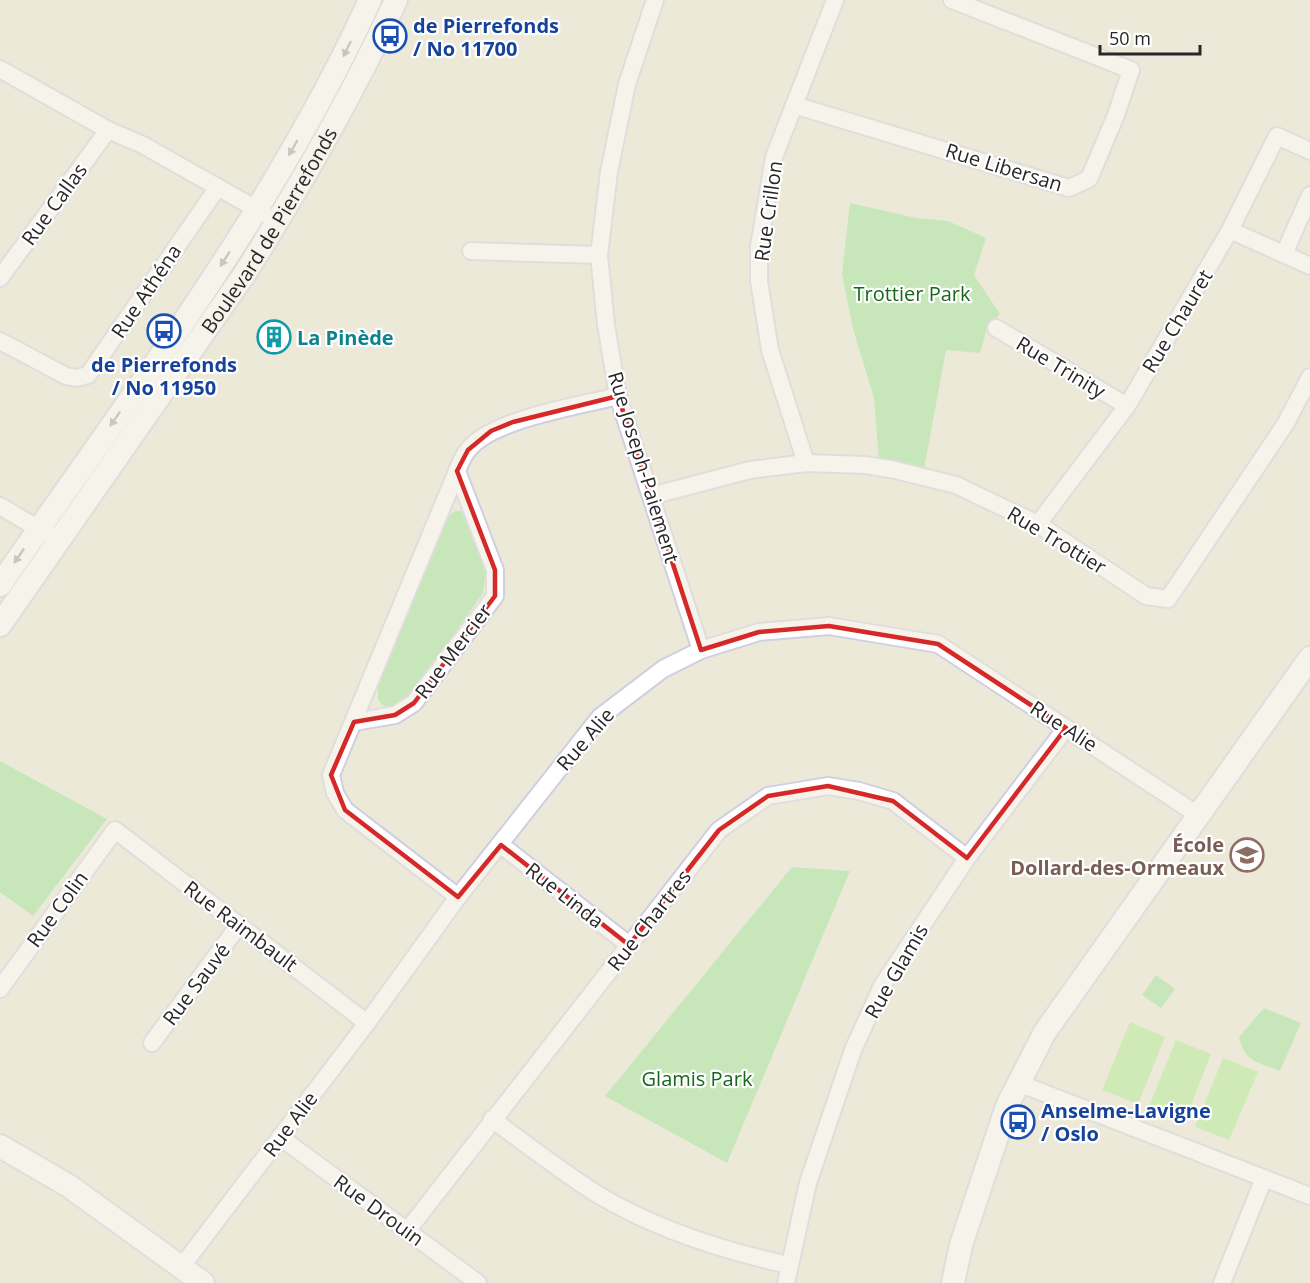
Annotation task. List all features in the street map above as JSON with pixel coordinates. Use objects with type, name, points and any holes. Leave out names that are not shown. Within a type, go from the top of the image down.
[{"type":"main road","name":"Boulevard de Pierrefonds","points":[[0,585],[212,280],[257,210],[322,97],[370,0]]},
{"type":"main road","name":"Boulevard de Pierrefonds","points":[[0,625],[229,297],[278,222],[333,126],[396,0]]},
{"type":"main road","points":[[953,1283],[968,1224],[1007,1106],[1045,1032],[1198,815],[1307,669]]},
{"type":"main road","points":[[0,1146],[77,1192],[203,1283]]},
{"type":"street","name":"Rue Joseph-Paiement","points":[[655,0],[627,84],[609,172],[599,255],[606,325],[618,396],[701,650]]},
{"type":"street","name":"Rue Crillon","points":[[806,463],[770,350],[759,281],[759,246],[774,157],[835,0]]},
{"type":"street","name":"Rue Libersan","points":[[794,105],[1069,188],[1089,180],[1116,115],[1131,70],[952,0]]},
{"type":"street","points":[[0,69],[108,130],[143,145],[278,222]]},
{"type":"street","name":"Rue Callas","points":[[0,279],[108,130]]},
{"type":"street","name":"Rue Chauret","points":[[1038,524],[1127,406],[1230,231],[1277,136],[1310,151]]},
{"type":"street","name":"Rue Athéna","points":[[0,341],[66,376],[76,378],[88,375],[218,187]]},
{"type":"street","points":[[1284,254],[1310,195]]},
{"type":"street","points":[[1230,231],[1310,266]]},
{"type":"street","points":[[471,250],[599,255]]},
{"type":"street","name":"Rue Trinity","points":[[996,328],[1127,406]]},
{"type":"street","name":"Rue Trottier","points":[[651,496],[750,470],[806,463],[865,465],[956,485],[1038,524],[1146,596],[1168,599],[1286,423],[1310,377]]},
{"type":"street","points":[[458,897],[345,810],[334,793],[331,775],[457,471],[468,450],[491,431],[513,422],[618,396]]},
{"type":"street","name":"Rue Mercier","points":[[354,722],[395,715],[414,704],[495,596],[495,570],[457,471]]},
{"type":"street","points":[[0,506],[59,541]]},
{"type":"street","name":"Rue Alie","points":[[182,1266],[367,1023],[458,897],[600,717],[663,669],[701,650],[759,632],[829,626],[938,644],[1198,815]]},
{"type":"street","name":"Rue Glamis","points":[[786,1283],[808,1183],[853,1050],[882,986],[967,858],[1066,728]]},
{"type":"street","name":"Rue Chartres","points":[[407,1231],[719,830],[768,796],[828,786],[859,791],[893,801],[967,858]]},
{"type":"street","name":"Rue Raimbault","points":[[115,830],[367,1023]]},
{"type":"street","name":"Rue Colin","points":[[0,989],[115,830]]},
{"type":"street","name":"Rue Linda","points":[[501,845],[629,945]]},
{"type":"street","name":"Rue Sauvé","points":[[152,1043],[240,925]]},
{"type":"street","points":[[1018,1083],[1310,1196]]},
{"type":"street","points":[[492,1119],[559,1169],[599,1195],[638,1215],[701,1242],[789,1265]]},
{"type":"street","name":"Rue Drouin","points":[[280,1137],[478,1283]]},
{"type":"street","points":[[1222,1283],[1264,1178]]},
{"type":"highlighted area","points":[[618,396],[701,650],[759,632],[829,626],[938,644],[1066,728],[967,858],[893,801],[828,786],[768,796],[719,830],[629,945],[501,845],[458,897],[345,810],[331,775],[354,722],[395,715],[414,703],[495,596],[495,570],[457,471],[468,450],[491,431],[513,422]]},
{"type":"green space","name":"Trottier Park","points":[[850,203],[916,218],[948,221],[986,238],[974,275],[1000,314],[987,328],[980,353],[946,350],[924,469],[879,460],[874,398],[853,329],[842,274]]},
{"type":"green space","points":[[455,511],[461,511],[466,516],[486,570],[483,593],[409,697],[394,708],[382,705],[378,699],[378,686],[448,516]]},
{"type":"green space","points":[[0,761],[107,819],[33,916],[0,892]]},
{"type":"green space","name":"Glamis Park","points":[[792,867],[850,871],[727,1163],[605,1096]]},
{"type":"green space","points":[[1156,975],[1175,989],[1161,1008],[1142,995]]},
{"type":"green space","points":[[1264,1008],[1301,1023],[1280,1071],[1249,1057],[1239,1037]]},
{"type":"green space","points":[[1130,1022],[1165,1037],[1138,1104],[1102,1090]]},
{"type":"green space","points":[[1176,1040],[1211,1054],[1184,1123],[1148,1109]]},
{"type":"green space","points":[[1223,1058],[1258,1072],[1229,1140],[1195,1127]]},
{"type":"place","name":"de Pierrefonds / No 11700","points":[[390,36]]},
{"type":"place","name":"de Pierrefonds / No 11950","points":[[164,331]]},
{"type":"place","name":"La Pinède","points":[[274,337]]},
{"type":"place","name":"École Dollard-des-Ormeaux","points":[[1247,855]]},
{"type":"place","name":"Anselme-Lavigne / Oslo","points":[[1018,1122]]}]
